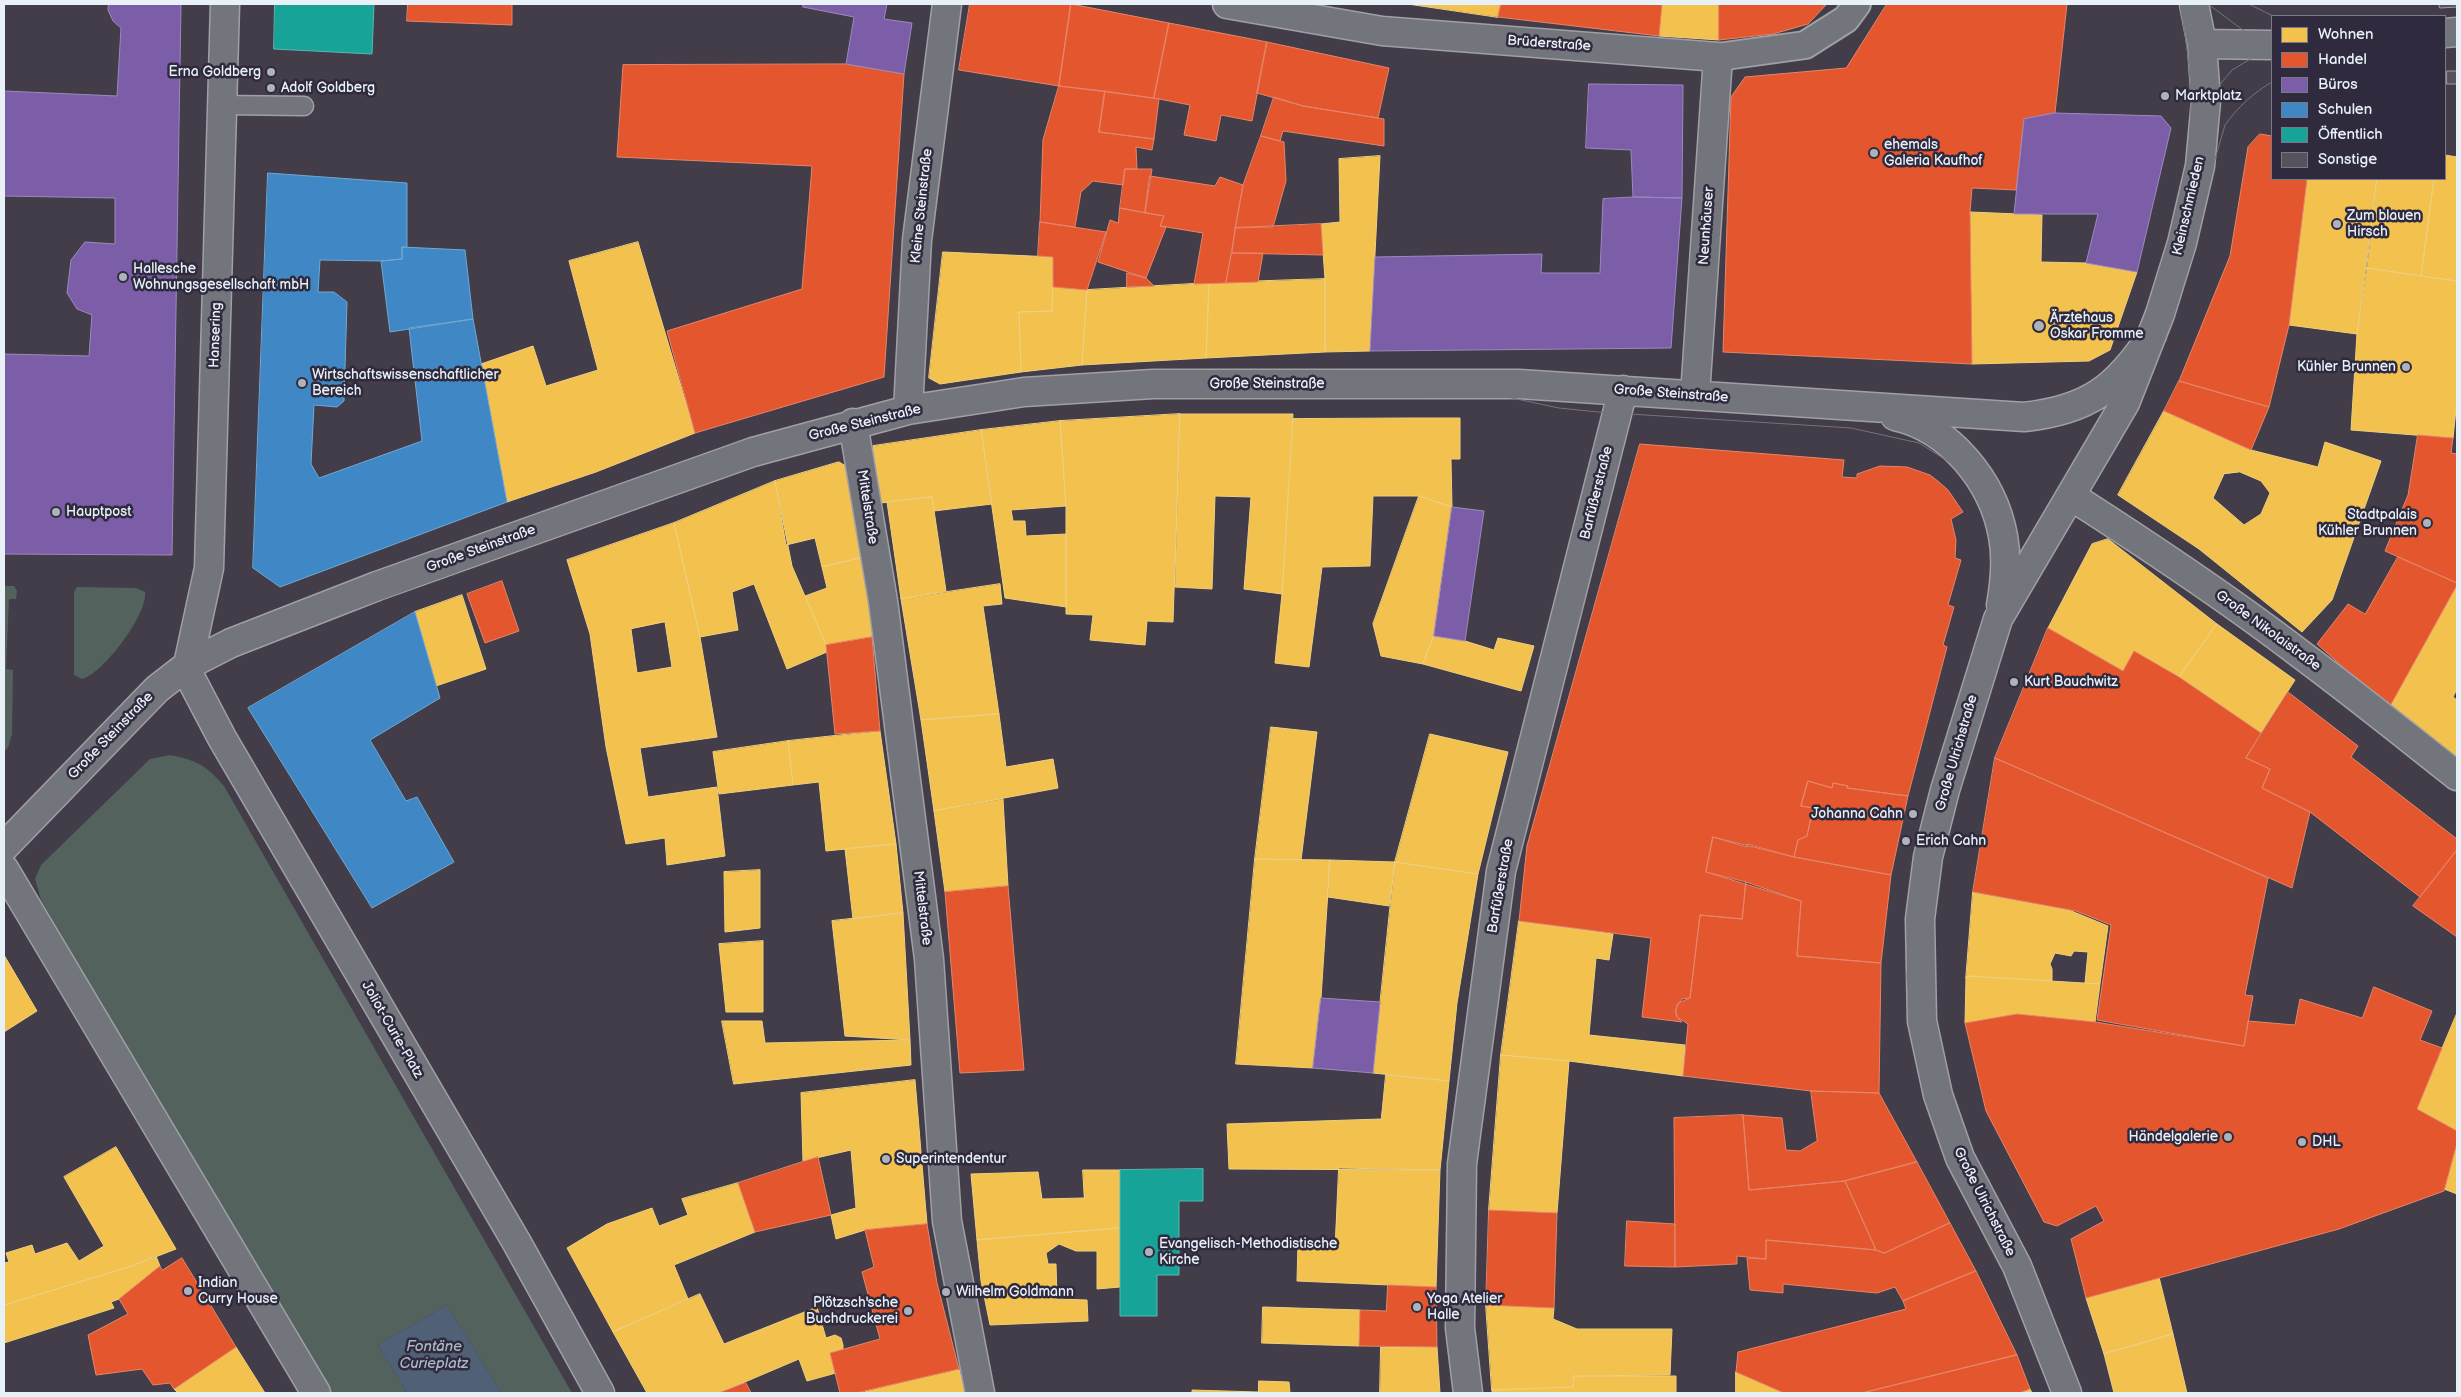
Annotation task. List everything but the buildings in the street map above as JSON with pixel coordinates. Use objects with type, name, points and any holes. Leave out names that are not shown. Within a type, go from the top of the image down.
[{"type":"street","name":"Hansering","points":[[188,664],[209,568],[225,4]]},
{"type":"street","name":"Kleine Steinstraße","points":[[908,410],[917,240],[947,4]]},
{"type":"street","name":"Brüderstraße","points":[[1227,4],[1382,31],[1718,57],[1805,45],[1846,19],[1857,4]]},
{"type":"street","points":[[2194,4],[2202,44],[2271,45]]},
{"type":"street","name":"Kleinschmieden","points":[[2152,335],[2182,243],[2200,166],[2206,101],[2202,44]]},
{"type":"street","name":"Neunhäuser","points":[[1695,395],[1718,57]]},
{"type":"street","name":"Große Steinstraße","points":[[4,847],[157,689],[188,664],[231,643],[377,586],[753,452],[908,410],[1024,392],[1153,384],[1519,384],[2024,417],[2045,415],[2091,400],[2108,388],[2125,372],[2152,335]]},
{"type":"street","name":"Große Ulrichstraße","points":[[2067,1393],[2017,1266],[1960,1158],[1938,1095],[1922,1021],[1920,919],[1928,857],[1962,729],[1998,619],[2126,403],[2152,335]]},
{"type":"street","name":"Barfüßerstraße","points":[[1468,1393],[1460,1328],[1462,1164],[1501,871],[1623,390]]},
{"type":"street","name":"Große Steinstraße","points":[[1840,404],[1919,423],[1947,442],[1971,465],[1984,485],[1998,517],[2003,536],[2003,593],[1998,619]]},
{"type":"street","name":"Mittelstraße","points":[[853,424],[882,601],[928,959],[947,1221],[980,1393]]},
{"type":"street","name":"Große Nikolaistraße","points":[[2071,496],[2185,571],[2299,652],[2457,776]]},
{"type":"street","name":"Joliot-Curie-Platz","points":[[188,664],[190,676],[222,738],[512,1235],[600,1393]]},
{"type":"street","points":[[4,869],[316,1393]]},
{"type":"lane","points":[[223,105],[304,106]]},
{"type":"shaded area","points":[[4,586],[14,586],[17,591],[16,599],[9,599],[6,669],[13,670],[12,734],[8,748],[4,751]]},
{"type":"shaded area","points":[[77,587],[136,588],[145,592],[144,602],[139,614],[123,642],[101,666],[91,675],[82,679],[74,675],[74,592]]},
{"type":"shaded area","points":[[170,755],[200,764],[224,786],[572,1393],[501,1393],[447,1305],[378,1345],[407,1393],[330,1393],[277,1308],[41,900],[35,879],[41,865],[150,759]]},
{"type":"water","name":"Fontäne Curieplatz","points":[[447,1305],[501,1393],[407,1393],[378,1345]]},
{"type":"tram line","points":[[2180,4],[2190,82],[2190,130]]},
{"type":"tram line","points":[[2206,4],[2215,74],[2214,145]]},
{"type":"tram line","points":[[2208,4],[2251,36],[2271,44]]},
{"type":"tram line","points":[[2249,4],[2271,15]]},
{"type":"tram line","points":[[2446,23],[2457,22]]},
{"type":"tram line","points":[[2446,44],[2457,43]]},
{"type":"tram line","points":[[1989,621],[2017,566],[2107,414],[2141,332],[2154,293],[2169,243],[2198,119],[2206,101],[2232,70],[2271,47]]},
{"type":"tram line","points":[[2077,1393],[2049,1318],[2025,1263],[1972,1158],[1948,1091],[1938,1049],[1931,974],[1931,931],[1935,891],[1953,797],[1970,733],[2018,603],[2135,403],[2169,317],[2225,125],[2246,101],[2271,83]]},
{"type":"tram line","points":[[4,832],[136,696],[173,664],[220,635],[258,619],[750,442],[919,397],[1023,383],[1154,372],[1518,375],[2003,407],[2048,402],[2067,398],[2084,391],[2113,369],[2141,332]]},
{"type":"tram line","points":[[4,857],[55,809],[158,705],[190,677],[233,653],[757,463],[922,418],[1024,401],[1155,390],[1519,392],[2023,428],[2047,425],[2068,419],[2087,411],[2103,401],[2118,389],[2161,339]]},
{"type":"tram line","points":[[1507,397],[1559,408],[1598,412],[1851,428],[1919,443],[1957,467],[1980,502],[1992,538],[1993,576],[1983,632],[1953,728],[1920,855],[1910,921],[1907,977],[1918,1064],[1937,1132],[1971,1207],[2030,1318],[2058,1393]]},
{"type":"tram line","points":[[1889,404],[1923,415],[1952,432],[1976,454],[1994,480],[2007,509],[2014,541],[2015,575],[2010,610]]},
{"type":"place","name":"Erna Goldberg","points":[[271,72]]},
{"type":"place","name":"Adolf Goldberg","points":[[271,88]]},
{"type":"place","name":"Marktplatz","points":[[2165,96]]},
{"type":"place","name":"ehemals Galeria Kaufhof","points":[[1874,153]]},
{"type":"place","name":"Zum blauen Hirsch","points":[[2337,224]]},
{"type":"place","name":"Hallesche Wohnungsgesellschaft mbH","points":[[123,277]]},
{"type":"place","name":"Ärztehaus Oskar Fromme","points":[[2039,326]]},
{"type":"place","name":"Kühler Brunnen","points":[[2406,367]]},
{"type":"place","name":"Wirtschaftswissenschaftlicher Bereich","points":[[302,383]]},
{"type":"place","name":"Hauptpost","points":[[56,512]]},
{"type":"place","name":"Stadtpalais Kühler Brunnen","points":[[2427,523]]},
{"type":"place","name":"Kurt Bauchwitz","points":[[2014,682]]},
{"type":"place","name":"Johanna Cahn","points":[[1913,814]]},
{"type":"place","name":"Erich Cahn","points":[[1906,841]]},
{"type":"place","name":"Händelgalerie","points":[[2228,1137]]},
{"type":"place","name":"DHL","points":[[2302,1142]]},
{"type":"place","name":"Superintendentur","points":[[886,1159]]},
{"type":"place","name":"Evangelisch-Methodistische Kirche","points":[[1149,1252]]},
{"type":"place","name":"Indian Curry House","points":[[188,1291]]},
{"type":"place","name":"Wilhelm Goldmann","points":[[946,1292]]},
{"type":"place","name":"Yoga Atelier Halle","points":[[1417,1307]]},
{"type":"place","name":"Plötzsch'sche Buchdruckerei","points":[[908,1311]]}]
